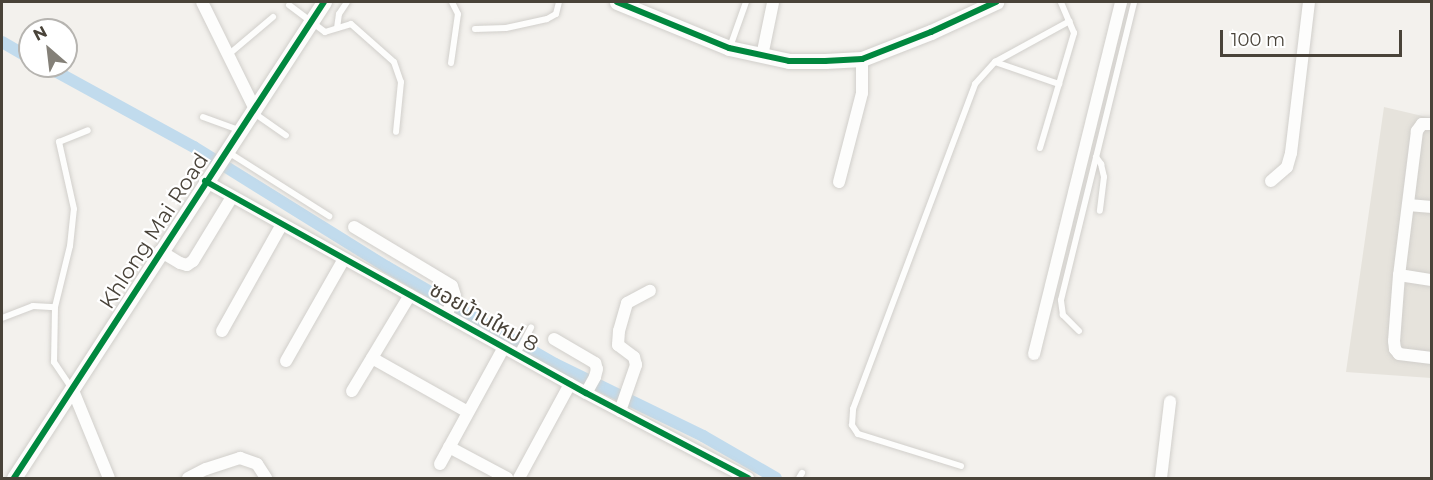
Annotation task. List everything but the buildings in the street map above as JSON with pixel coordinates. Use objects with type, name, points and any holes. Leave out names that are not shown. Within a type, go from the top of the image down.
[{"type":"street","points":[[202,2],[252,109]]},
{"type":"street","name":"Khlong Mai Road","points":[[14,478],[252,109],[324,2]]},
{"type":"street","points":[[617,2],[729,48],[789,61],[862,59],[931,32],[996,2]]},
{"type":"street","points":[[1034,354],[1120,2]]},
{"type":"street","points":[[1270,181],[1287,167],[1291,153],[1309,2]]},
{"type":"street","points":[[762,56],[772,3]]},
{"type":"street","points":[[839,182],[862,93],[862,59]]},
{"type":"street","points":[[1431,124],[1422,124],[1417,131],[1399,275],[1395,349],[1400,354],[1431,358]]},
{"type":"street","name":"ซอยบ้านใหม่ 8","points":[[208,177],[232,197],[281,226],[410,295],[450,306],[504,347],[519,351],[570,384],[590,385],[624,402],[740,477]]},
{"type":"street","points":[[160,251],[180,264],[187,265],[193,261],[232,197]]},
{"type":"street","points":[[1408,205],[1431,207]]},
{"type":"street","points":[[222,331],[281,226]]},
{"type":"street","points":[[354,227],[452,286],[450,306]]},
{"type":"street","points":[[286,361],[344,259]]},
{"type":"street","points":[[1399,275],[1431,280]]},
{"type":"street","points":[[624,402],[636,365],[634,357],[618,345],[619,331],[627,303],[650,291]]},
{"type":"street","points":[[352,391],[410,295]]},
{"type":"street","points":[[554,339],[595,363],[597,369],[590,385]]},
{"type":"street","points":[[440,464],[504,347]]},
{"type":"street","points":[[372,358],[468,412]]},
{"type":"street","points":[[519,478],[570,384]]},
{"type":"street","points":[[72,388],[109,478]]},
{"type":"street","points":[[1161,478],[1170,402]]},
{"type":"street","points":[[449,447],[507,478]]},
{"type":"street","points":[[188,478],[227,461],[240,458],[257,464],[266,478]]},
{"type":"lane","points":[[337,28],[339,14],[347,2]]},
{"type":"lane","points":[[451,63],[458,14],[452,2]]},
{"type":"lane","points":[[475,29],[506,28],[547,19],[556,14],[559,2]]},
{"type":"lane","points":[[729,48],[746,2]]},
{"type":"lane","points":[[1040,148],[1074,33],[1061,2]]},
{"type":"lane","points":[[1079,331],[1064,315],[1061,300],[1134,2]]},
{"type":"lane","points":[[289,5],[325,32],[351,24],[394,62],[401,82],[396,132]]},
{"type":"lane","points":[[228,55],[273,17]]},
{"type":"lane","points":[[961,466],[858,434],[852,425],[853,409],[975,84],[996,62],[1070,21]]},
{"type":"lane","points":[[996,62],[1059,84]]},
{"type":"lane","points":[[252,109],[286,135]]},
{"type":"lane","points":[[203,117],[239,130]]},
{"type":"lane","points":[[72,388],[54,362],[55,307],[70,246],[75,209],[59,142],[88,130]]},
{"type":"lane","points":[[224,153],[329,216]]},
{"type":"lane","points":[[1096,157],[1101,164],[1104,177],[1100,211]]},
{"type":"lane","points":[[2,318],[33,306],[55,307]]},
{"type":"lane","points":[[519,351],[531,328]]},
{"type":"shaded area","points":[[1384,107],[1431,118],[1431,378],[1346,372]]},
{"type":"waterway","points":[[2,42],[18,51]]},
{"type":"waterway","points":[[68,78],[194,147],[387,267],[555,364],[703,436],[776,478]]},
{"type":"cycle path","points":[[14,478],[324,2]]},
{"type":"cycle path","points":[[617,2],[729,48],[789,61],[862,59],[931,32],[996,2]]},
{"type":"cycle path","points":[[205,181],[586,393],[748,478]]}]
